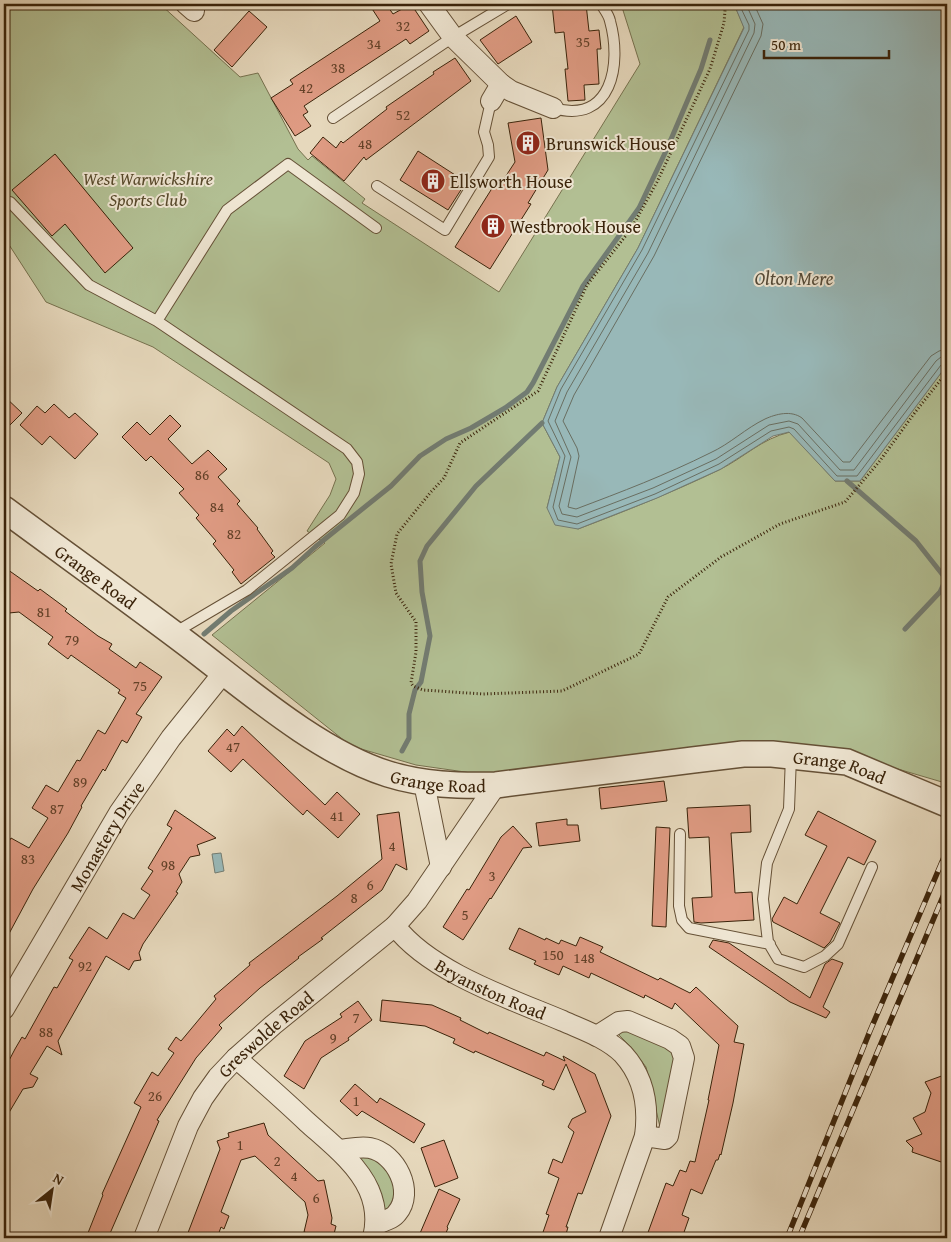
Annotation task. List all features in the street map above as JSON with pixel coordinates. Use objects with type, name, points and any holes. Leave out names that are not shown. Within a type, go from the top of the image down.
[{"type":"street","points":[[429,4],[496,93],[511,91],[553,108]]},
{"type":"street","name":"Grange Road","points":[[4,509],[285,718],[348,757],[387,774],[424,783],[463,786],[496,785],[743,754],[791,755],[847,762],[947,804]]},
{"type":"street","name":"Monastery Drive","points":[[4,1009],[119,813],[171,738],[224,672]]},
{"type":"street","points":[[424,783],[441,867]]},
{"type":"street","name":"Greswolde Road","points":[[144,1238],[196,1111],[213,1084],[236,1058],[273,1025],[395,926],[417,901],[496,785]]},
{"type":"street","name":"Bryanston Road","points":[[395,926],[404,938],[450,970],[597,1036],[622,1054],[639,1078],[647,1107],[645,1136],[608,1238]]},
{"type":"street","points":[[597,1036],[619,1022],[628,1021],[670,1039],[680,1046],[684,1058],[668,1136],[664,1139],[645,1136]]},
{"type":"street","points":[[236,1058],[339,1150],[360,1175],[369,1190],[375,1231],[396,1216],[403,1202],[403,1183],[395,1165],[384,1154],[371,1148],[339,1150]]},
{"type":"lane","points":[[333,118],[453,37],[508,4]]},
{"type":"lane","points":[[553,108],[566,112],[578,111],[594,105],[603,96],[611,83],[616,62],[615,42],[610,19],[601,4]]},
{"type":"lane","points":[[377,186],[445,230],[489,158],[484,132],[496,93]]},
{"type":"lane","points":[[157,321],[228,210],[288,164],[376,228]]},
{"type":"lane","points":[[10,202],[88,285],[157,321],[347,449],[357,462],[359,474],[354,493],[340,515],[247,590],[173,633]]},
{"type":"lane","points":[[791,755],[789,810],[767,863],[763,899],[770,944],[778,959],[804,967],[825,956],[838,944],[872,868]]},
{"type":"lane","points":[[680,834],[679,906],[682,920],[689,928],[770,944]]},
{"type":"path","points":[[722,4],[725,10],[724,23],[710,69],[656,182],[631,229],[587,285],[538,391],[460,443],[444,478],[397,534],[391,564],[396,593],[416,622],[416,652],[411,683],[413,686],[423,690],[483,694],[562,691],[639,654],[668,597],[721,557],[780,524],[845,502],[879,462],[947,372]]},
{"type":"green space","name":"West Warwickshire Sports Club","points":[[4,4],[160,4],[240,77],[258,73],[298,149],[308,160],[312,156],[365,199],[362,203],[499,292],[640,64],[621,4],[734,4],[744,27],[638,248],[557,387],[542,423],[560,457],[547,508],[578,529],[702,478],[728,465],[770,439],[790,432],[835,481],[860,481],[947,365],[947,768],[942,782],[857,757],[493,776],[416,765],[351,746],[212,635],[325,543],[307,531],[330,495],[336,479],[329,463],[153,347],[46,302],[4,237]]},
{"type":"green space","points":[[620,1028],[678,1052],[660,1127],[646,1067],[619,1035]]},
{"type":"green space","points":[[373,1155],[397,1179],[391,1211],[384,1209],[374,1179],[358,1157]]},
{"type":"water","name":"Olton Mere","points":[[734,4],[947,4],[947,365],[860,481],[835,481],[789,432],[773,436],[721,469],[657,498],[578,529],[555,525],[547,508],[560,457],[542,423],[557,387],[638,248],[744,28]]},
{"type":"water","points":[[221,853],[224,871],[215,873],[212,854]]},
{"type":"building","points":[[369,4],[386,4],[393,14],[411,4],[429,31],[410,44],[406,39],[304,106],[308,112],[303,115],[311,126],[295,136],[271,98],[293,84],[290,80],[380,21]]},
{"type":"building","points":[[552,4],[586,4],[589,31],[599,30],[601,49],[597,49],[599,84],[584,85],[585,100],[568,101],[565,69],[568,69],[564,32],[555,33]]},
{"type":"building","points":[[249,11],[267,27],[232,67],[214,50]]},
{"type":"building","points":[[516,16],[532,42],[498,64],[480,40]]},
{"type":"building","points":[[455,58],[471,81],[366,160],[364,157],[344,181],[310,153],[323,137],[336,148],[341,141],[343,143],[387,109],[386,107]]},
{"type":"building","points":[[541,118],[548,170],[528,203],[531,204],[490,269],[455,247],[496,182],[500,185],[515,162],[508,123]]},
{"type":"building","name":"Ellsworth House","points":[[418,151],[466,182],[448,210],[400,180]]},
{"type":"building","points":[[55,154],[133,248],[105,273],[65,224],[52,236],[12,190]]},
{"type":"building","points":[[4,396],[22,413],[4,431]]},
{"type":"building","points":[[54,404],[69,418],[75,413],[98,434],[75,459],[50,436],[42,445],[20,425],[37,406],[45,413]]},
{"type":"building","points":[[170,415],[181,426],[168,439],[192,464],[208,450],[227,469],[218,477],[240,501],[237,504],[258,528],[273,551],[271,553],[275,557],[241,584],[232,572],[234,570],[213,544],[216,541],[196,518],[199,515],[179,493],[184,489],[151,456],[146,461],[122,437],[137,422],[150,435]]},
{"type":"building","points":[[4,567],[38,591],[40,589],[67,609],[65,611],[112,644],[109,649],[136,668],[140,662],[162,677],[136,714],[142,717],[127,743],[122,740],[105,771],[103,769],[81,806],[68,833],[33,889],[4,943],[4,850],[11,838],[29,848],[48,818],[32,808],[46,785],[58,792],[77,760],[80,761],[98,730],[105,734],[126,698],[118,693],[120,690],[71,655],[68,659],[48,644],[53,637],[19,612],[9,613],[8,599],[4,597]]},
{"type":"building","points":[[242,726],[325,805],[337,792],[360,814],[338,838],[307,810],[303,815],[243,759],[231,772],[208,751],[227,729],[234,736]]},
{"type":"building","points":[[664,781],[667,801],[601,809],[599,788]]},
{"type":"building","points":[[750,805],[751,832],[731,833],[735,893],[752,892],[754,920],[694,922],[692,898],[712,897],[709,837],[689,838],[687,808]]},
{"type":"building","points":[[175,810],[216,838],[197,845],[200,855],[190,857],[179,874],[182,882],[176,892],[178,893],[143,944],[139,953],[141,960],[134,961],[129,970],[106,956],[58,1041],[62,1055],[47,1046],[30,1074],[38,1078],[33,1087],[23,1089],[4,1121],[4,1070],[15,1049],[22,1037],[25,1039],[54,987],[57,988],[73,960],[69,958],[89,927],[107,939],[123,913],[134,919],[150,895],[141,889],[153,871],[148,868],[172,828],[167,825]]},
{"type":"building","points":[[818,811],[876,841],[864,865],[848,857],[820,913],[840,923],[830,942],[824,948],[773,922],[772,919],[784,897],[797,904],[827,846],[805,835]]},
{"type":"building","points":[[399,812],[407,870],[396,864],[382,890],[260,988],[219,1025],[222,1028],[196,1058],[157,1120],[159,1121],[108,1238],[86,1238],[102,1194],[141,1107],[134,1103],[152,1072],[158,1076],[174,1053],[168,1049],[176,1037],[181,1041],[216,999],[214,996],[250,965],[249,963],[382,859],[377,815]]},
{"type":"building","points":[[567,819],[567,825],[578,825],[580,841],[539,846],[536,823]]},
{"type":"building","points":[[513,826],[532,847],[523,848],[463,940],[443,927],[467,889],[469,890],[501,837]]},
{"type":"building","points":[[656,827],[670,828],[666,927],[652,926]]},
{"type":"building","points":[[519,928],[559,944],[561,940],[576,946],[580,937],[603,947],[600,952],[658,980],[660,978],[690,993],[696,987],[738,1026],[734,1042],[744,1044],[721,1155],[716,1160],[702,1194],[691,1189],[682,1215],[689,1218],[682,1238],[646,1238],[666,1183],[673,1186],[680,1170],[686,1172],[690,1161],[695,1162],[719,1045],[675,1003],[672,1009],[645,995],[644,998],[591,973],[589,978],[563,966],[559,975],[534,964],[536,961],[509,949]]},
{"type":"building","points":[[713,940],[729,943],[810,998],[825,964],[832,959],[843,963],[823,1007],[830,1012],[826,1018],[790,1002],[709,947]]},
{"type":"building","points":[[382,1000],[432,1005],[461,1018],[460,1020],[488,1034],[489,1032],[544,1056],[546,1052],[565,1061],[563,1056],[595,1074],[611,1116],[582,1194],[578,1193],[566,1227],[568,1227],[565,1238],[541,1238],[549,1215],[546,1214],[559,1178],[548,1173],[553,1159],[562,1163],[574,1132],[568,1127],[572,1119],[586,1112],[566,1064],[554,1090],[542,1085],[544,1081],[475,1051],[474,1053],[453,1043],[455,1039],[425,1026],[380,1021]]},
{"type":"building","points":[[358,1001],[372,1020],[348,1038],[349,1040],[321,1058],[304,1089],[284,1076],[305,1041],[342,1017],[340,1014]]},
{"type":"building","points":[[947,1074],[947,1164],[912,1152],[913,1148],[906,1141],[922,1134],[913,1118],[925,1112],[931,1093],[925,1082]]},
{"type":"building","points":[[355,1084],[377,1103],[380,1098],[425,1124],[414,1143],[362,1111],[357,1116],[340,1101]]},
{"type":"building","points":[[264,1123],[268,1135],[318,1181],[324,1180],[332,1218],[331,1224],[336,1226],[333,1238],[311,1238],[312,1234],[304,1232],[308,1215],[305,1202],[255,1156],[241,1160],[221,1212],[229,1216],[224,1229],[221,1227],[217,1238],[186,1238],[220,1149],[217,1141],[229,1137],[228,1133]]},
{"type":"building","points":[[444,1140],[458,1178],[435,1187],[421,1148]]},
{"type":"building","points":[[439,1189],[460,1199],[444,1238],[418,1238]]},
{"type":"waterway","points":[[204,634],[231,611],[292,568],[315,547],[391,486],[420,456],[446,439],[471,428],[505,408],[527,392],[583,286],[639,208],[701,69],[710,40]]},
{"type":"waterway","points":[[402,751],[409,738],[409,714],[415,690],[421,682],[430,636],[422,592],[420,561],[427,546],[476,486],[542,423]]},
{"type":"waterway","points":[[847,481],[916,541],[946,579],[940,592],[905,629]]},
{"type":"railway","points":[[787,1238],[870,1031],[947,850]]},
{"type":"railway","points":[[799,1238],[947,887]]},
{"type":"place","name":"Brunswick House","points":[[528,143]]},
{"type":"place","name":"Ellsworth House","points":[[433,181]]},
{"type":"place","name":"Westbrook House","points":[[493,226]]}]
